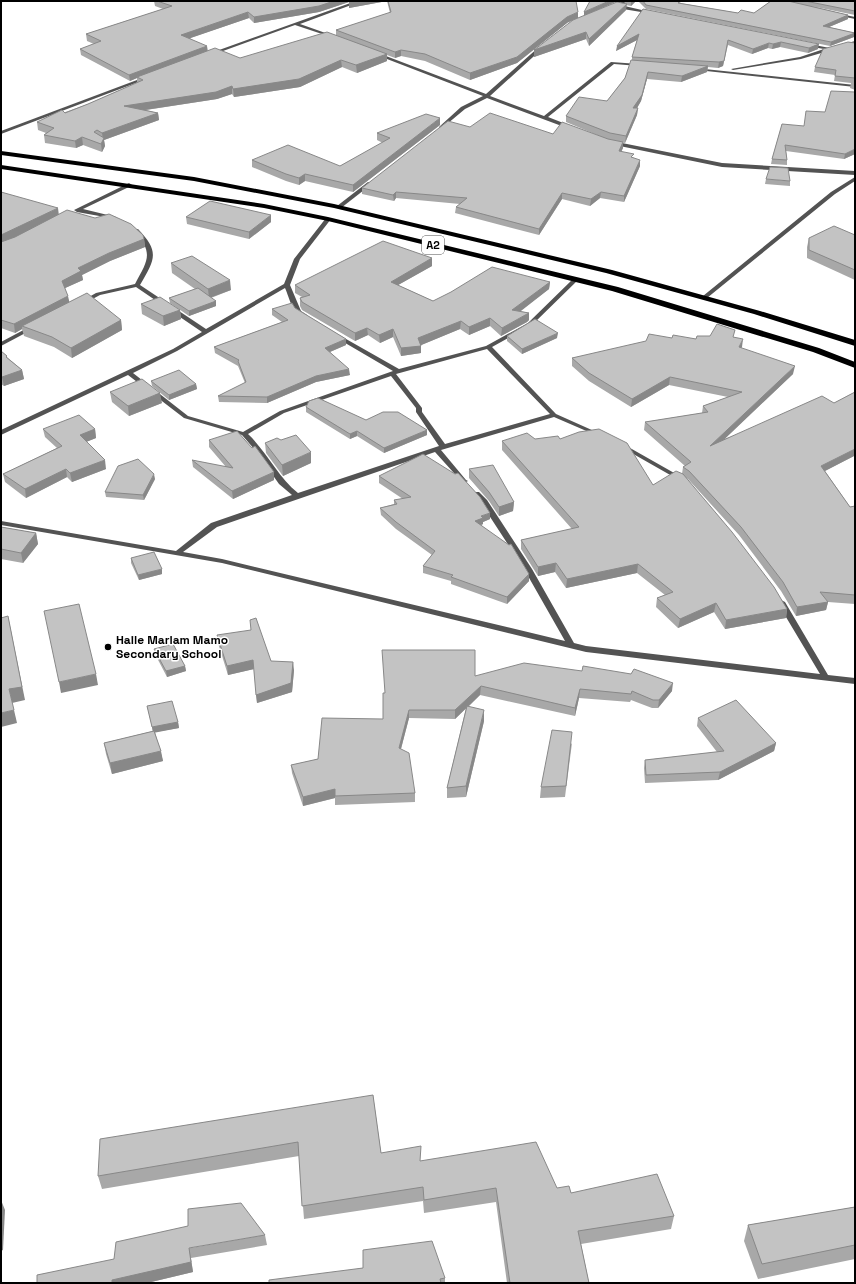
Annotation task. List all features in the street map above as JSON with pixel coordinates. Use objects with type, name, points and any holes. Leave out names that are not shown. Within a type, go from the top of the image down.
[{"type":"highway","name":"A2","points":[[1,153],[187,178],[257,190],[339,207],[568,260],[706,297],[785,320],[855,343]]},
{"type":"highway","name":"A2","points":[[1,167],[264,206],[328,219],[615,289],[802,345],[855,365]]},
{"type":"street","points":[[208,55],[360,1]]},
{"type":"street","points":[[610,9],[626,1]]},
{"type":"street","points":[[617,6],[662,15]]},
{"type":"street","points":[[832,13],[855,18]]},
{"type":"street","points":[[296,24],[341,41]]},
{"type":"street","points":[[723,71],[801,58],[855,42]]},
{"type":"street","points":[[438,131],[463,108],[486,96],[530,56],[547,43]]},
{"type":"street","points":[[800,43],[830,49]]},
{"type":"street","points":[[370,52],[572,128]]},
{"type":"street","points":[[544,118],[613,63],[643,65]]},
{"type":"street","points":[[689,68],[855,86]]},
{"type":"street","points":[[1,133],[153,76]]},
{"type":"street","points":[[608,142],[722,165],[855,173]]},
{"type":"street","points":[[339,207],[376,178]]},
{"type":"street","points":[[706,297],[833,193],[855,179]]},
{"type":"street","points":[[71,214],[128,185]]},
{"type":"street","points":[[78,210],[118,219]]},
{"type":"street","points":[[1,433],[175,350],[287,285],[297,259],[328,219]]},
{"type":"street","points":[[79,304],[98,294],[137,285],[146,270],[152,253],[148,242],[131,226]]},
{"type":"street","points":[[244,434],[282,412],[395,372],[488,347],[530,324],[576,279]]},
{"type":"street","points":[[137,285],[206,332]]},
{"type":"street","points":[[287,285],[298,312],[310,320]]},
{"type":"street","points":[[1,344],[34,327]]},
{"type":"street","points":[[332,333],[395,372],[419,408],[419,412],[440,448],[471,488],[484,502],[528,569],[571,645]]},
{"type":"street","points":[[488,347],[554,415],[604,437]]},
{"type":"street","points":[[128,372],[186,417],[244,434],[256,444],[285,488],[297,496]]},
{"type":"street","points":[[176,554],[214,526],[297,496],[440,448],[554,415]]},
{"type":"street","points":[[617,443],[685,481],[690,487]]},
{"type":"street","points":[[1,523],[222,561],[594,650],[855,681]]},
{"type":"street","points":[[777,594],[826,678]]},
{"type":"building","points":[[157,1],[334,1],[319,6],[254,17],[248,12],[181,35],[207,46],[129,75],[80,49],[101,41],[86,34],[172,6]]},
{"type":"building","points":[[388,1],[576,1],[578,12],[567,17],[517,57],[470,73],[425,54],[401,50],[395,52],[336,30],[391,12]]},
{"type":"building","points":[[590,1],[609,1],[584,12]]},
{"type":"building","points":[[643,1],[680,1],[678,3],[738,13],[741,10],[754,13],[771,1],[788,1],[848,15],[823,26],[855,33],[831,42],[646,5]]},
{"type":"building","points":[[805,1],[855,1],[855,11]]},
{"type":"building","points":[[617,2],[627,4],[589,39],[586,32],[534,50],[573,20]]},
{"type":"building","points":[[643,9],[819,44],[809,48],[781,42],[773,44],[769,43],[753,49],[728,40],[724,61],[719,62],[632,57],[639,34],[617,46]]},
{"type":"building","points":[[327,32],[387,54],[356,65],[341,60],[299,79],[233,89],[232,86],[216,92],[124,106],[158,113],[102,133],[97,130],[94,132],[104,138],[101,144],[82,137],[75,141],[44,135],[54,128],[37,122],[62,110],[65,113],[88,104],[143,80],[137,77],[215,48],[240,58]]},
{"type":"building","points":[[848,42],[855,43],[855,78],[835,76],[836,70],[815,67],[823,49]]},
{"type":"building","points":[[631,60],[708,66],[682,76],[648,72],[642,95],[633,108],[638,108],[626,136],[610,133],[566,116],[579,97],[607,101],[625,78]]},
{"type":"building","points":[[831,91],[855,92],[855,149],[845,154],[785,145],[787,160],[772,159],[782,124],[804,126],[806,111],[825,112]]},
{"type":"building","points":[[490,113],[553,134],[562,122],[608,139],[623,142],[619,151],[634,154],[631,157],[640,160],[624,196],[601,192],[591,199],[562,193],[539,229],[456,207],[467,198],[396,192],[393,195],[362,188],[448,121],[470,127]]},
{"type":"building","points":[[426,114],[440,118],[353,185],[305,174],[299,178],[252,160],[288,145],[340,166],[390,138],[377,133]]},
{"type":"building","points":[[770,167],[788,168],[790,181],[766,179]]},
{"type":"building","points":[[1,192],[58,208],[1,235]]},
{"type":"building","points":[[210,201],[271,215],[249,232],[186,217]]},
{"type":"building","points":[[67,210],[95,218],[109,214],[131,224],[143,235],[144,239],[109,253],[78,268],[81,271],[62,281],[68,296],[14,324],[1,320],[1,242],[15,237]]},
{"type":"building","points":[[834,226],[855,235],[855,270],[809,250],[809,238]]},
{"type":"building","points":[[383,241],[432,258],[391,282],[433,301],[492,267],[550,282],[512,310],[529,313],[502,328],[490,318],[469,327],[461,321],[418,338],[421,346],[401,348],[393,329],[379,335],[367,328],[355,333],[302,302],[300,298],[310,295],[295,285]]},
{"type":"building","points":[[192,256],[230,280],[208,289],[171,263]]},
{"type":"building","points":[[198,288],[216,301],[189,311],[169,298]]},
{"type":"building","points":[[87,293],[121,320],[71,348],[52,337],[22,326]]},
{"type":"building","points":[[160,297],[180,310],[163,316],[141,304]]},
{"type":"building","points":[[292,303],[295,308],[346,339],[325,348],[349,369],[316,376],[267,397],[218,396],[246,382],[238,361],[239,360],[214,347],[288,320],[272,309]]},
{"type":"building","points":[[535,319],[558,333],[522,349],[507,336]]},
{"type":"building","points":[[717,324],[735,330],[733,337],[743,339],[739,347],[795,366],[710,446],[822,396],[834,403],[855,392],[855,449],[821,466],[850,507],[855,506],[855,595],[820,592],[828,602],[797,607],[783,582],[741,527],[689,471],[683,467],[691,462],[645,422],[708,412],[703,406],[742,392],[670,377],[632,399],[589,373],[572,358],[646,341],[649,334],[672,338],[673,335],[696,339],[697,336],[710,336]]},
{"type":"building","points":[[1,351],[7,356],[6,357],[22,370],[2,377]]},
{"type":"building","points":[[179,370],[196,384],[169,395],[151,381]]},
{"type":"building","points":[[142,379],[160,393],[128,406],[110,392]]},
{"type":"building","points":[[318,398],[366,420],[383,412],[398,412],[427,430],[384,448],[357,431],[350,434],[306,407],[309,401]]},
{"type":"building","points":[[79,415],[95,429],[80,435],[105,460],[70,473],[66,469],[25,489],[3,474],[62,446],[43,429]]},
{"type":"building","points":[[599,429],[627,443],[653,485],[676,471],[683,474],[732,532],[774,587],[787,609],[726,620],[716,603],[680,619],[657,598],[673,592],[638,564],[567,579],[556,563],[538,567],[521,540],[579,527],[502,441],[527,433],[535,439],[558,436],[560,439],[579,432]]},
{"type":"building","points":[[237,431],[252,448],[255,446],[274,472],[232,491],[192,460],[233,468],[209,440]]},
{"type":"building","points":[[296,435],[311,452],[282,465],[265,443],[277,438],[281,440]]},
{"type":"building","points":[[423,454],[455,474],[458,473],[480,497],[490,513],[481,516],[483,518],[475,521],[509,545],[511,544],[529,574],[507,597],[451,577],[453,575],[423,566],[435,551],[380,508],[397,504],[394,500],[411,497],[379,476]]},
{"type":"building","points":[[138,459],[154,474],[143,495],[105,492],[118,466]]},
{"type":"building","points":[[493,465],[514,502],[499,507],[489,492],[469,469]]},
{"type":"building","points":[[1,527],[36,533],[21,553],[1,549]]},
{"type":"building","points":[[154,552],[162,569],[138,575],[131,558]]},
{"type":"building","points":[[79,604],[96,674],[59,682],[44,611]]},
{"type":"building","points":[[8,616],[22,687],[9,689],[14,710],[1,713],[1,618]]},
{"type":"building","points":[[256,618],[271,661],[293,662],[291,683],[256,695],[253,660],[227,666],[217,635],[251,630],[250,620]]},
{"type":"building","points":[[173,644],[185,666],[166,671],[154,649]]},
{"type":"building","points":[[382,650],[475,650],[475,676],[524,663],[582,671],[583,666],[631,674],[634,669],[673,683],[659,700],[653,700],[632,691],[631,694],[580,689],[575,708],[481,686],[455,710],[409,710],[399,748],[409,753],[415,793],[335,796],[335,789],[303,797],[291,765],[318,759],[322,718],[383,719],[383,693],[385,693]]},
{"type":"building","points":[[736,700],[776,743],[720,772],[646,775],[645,760],[724,751],[698,718]]},
{"type":"building","points":[[172,701],[178,722],[152,727],[147,706]]},
{"type":"building","points":[[467,706],[484,710],[466,786],[447,788]]},
{"type":"building","points":[[552,730],[572,732],[566,786],[541,787]]},
{"type":"building","points":[[154,731],[161,751],[110,763],[104,743]]},
{"type":"building","points":[[373,1095],[381,1153],[421,1146],[420,1161],[536,1142],[557,1188],[569,1186],[571,1193],[657,1174],[674,1216],[578,1231],[589,1283],[510,1283],[496,1188],[424,1200],[423,1187],[302,1206],[298,1142],[98,1176],[100,1139]]},
{"type":"building","points":[[241,1203],[265,1235],[189,1248],[191,1262],[112,1280],[112,1283],[37,1283],[37,1275],[114,1259],[116,1242],[188,1226],[188,1209]]},
{"type":"building","points":[[855,1207],[855,1245],[762,1264],[748,1225]]},
{"type":"building","points":[[432,1241],[445,1278],[440,1279],[441,1283],[269,1283],[269,1280],[363,1268],[363,1250]]},
{"type":"place","name":"Haile Mariam Mamo Secondary School","points":[[108,647]]}]
